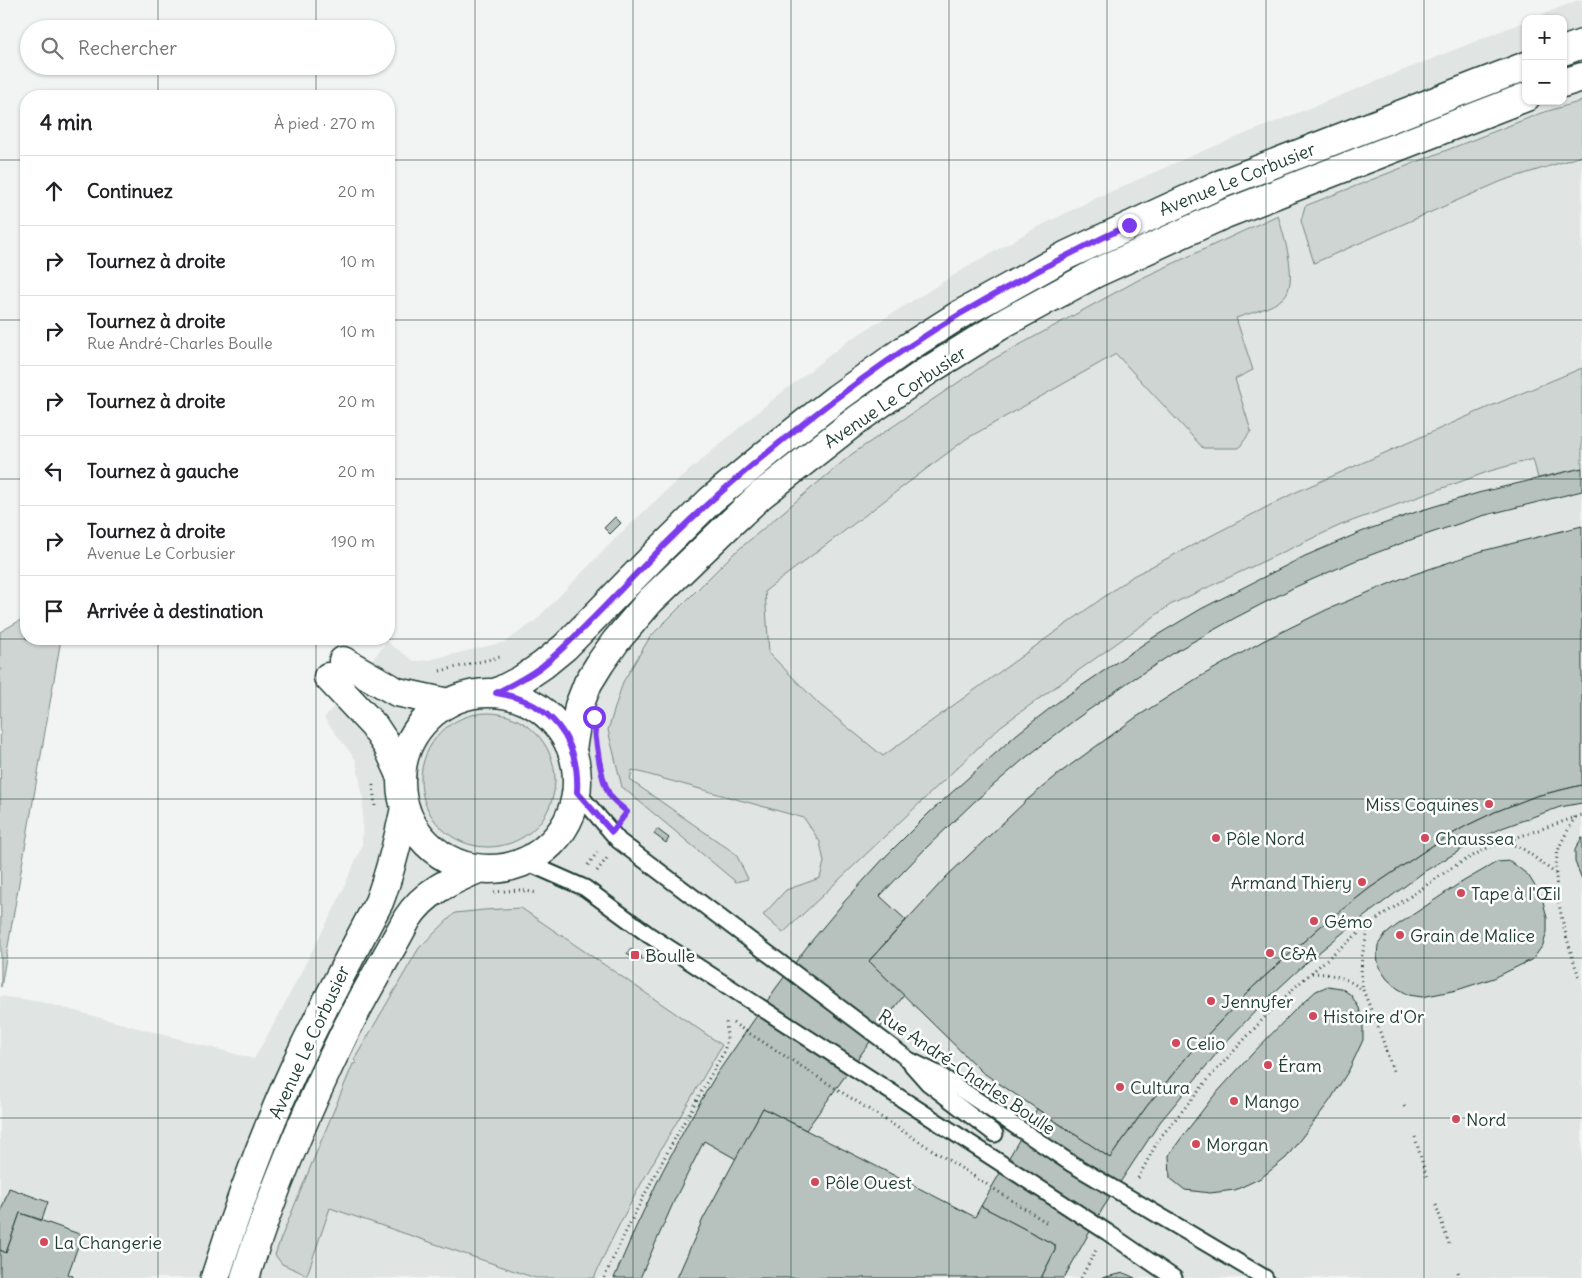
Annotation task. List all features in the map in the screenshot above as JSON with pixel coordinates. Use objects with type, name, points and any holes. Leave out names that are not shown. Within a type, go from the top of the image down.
[{"type":"street","points":[[1567,50],[1582,44]]},
{"type":"street","name":"Avenue Le Corbusier","points":[[496,693],[542,666],[565,647],[704,507],[770,451],[837,398],[907,348],[959,315],[1066,255],[1216,186],[1522,68]]},
{"type":"street","points":[[1567,82],[1582,76]]},
{"type":"street","name":"Avenue Le Corbusier","points":[[572,749],[579,706],[588,683],[600,662],[650,601],[762,495],[865,414],[926,372],[1006,322],[1096,273],[1225,214],[1522,99]]},
{"type":"street","points":[[401,775],[388,747],[336,669],[397,692],[448,703]]},
{"type":"street","points":[[496,693],[520,698],[542,710],[562,731],[572,749],[577,770],[577,792],[570,818],[560,834],[548,847],[526,862],[502,869],[482,881],[428,846],[414,828],[405,808],[401,775],[406,753],[415,733],[430,716],[448,703],[471,695],[496,693]]},
{"type":"street","name":"Avenue Le Corbusier","points":[[215,1278],[250,1174],[289,1081],[379,902],[397,850],[405,808]]},
{"type":"street","name":"Avenue Le Corbusier","points":[[245,1278],[262,1224],[306,1115],[346,1031],[407,919],[414,908],[436,889],[482,881]]},
{"type":"lane","name":"Rue André-Charles Boulle","points":[[577,792],[619,841],[909,1060],[938,1074],[1072,1164],[1265,1278]]},
{"type":"lane","points":[[526,862],[585,888],[649,934],[1100,1227],[1174,1278]]},
{"type":"lane","points":[[909,1060],[928,1083],[995,1134]]},
{"type":"path","points":[[598,752],[608,793]]},
{"type":"path","points":[[1135,1183],[1159,1139],[1211,1076],[1264,1018],[1312,973],[1369,926],[1453,867],[1489,847],[1582,815]]},
{"type":"path","points":[[1576,817],[1557,854],[1556,875],[1560,904],[1579,977]]},
{"type":"path","points":[[575,884],[612,832]]},
{"type":"path","points":[[1505,841],[1525,850],[1556,875]]},
{"type":"path","points":[[594,876],[608,856]]},
{"type":"path","points":[[482,881],[541,893]]},
{"type":"path","points":[[1369,926],[1362,956],[1361,975],[1364,990],[1394,1074]]},
{"type":"path","points":[[1312,973],[1348,979],[1364,990]]},
{"type":"path","points":[[604,1278],[626,1228],[652,1179],[724,1052],[727,1039],[726,1019]]},
{"type":"path","points":[[733,1023],[1053,1226]]},
{"type":"path","points":[[1414,1137],[1428,1179]]},
{"type":"path","points":[[1436,1205],[1450,1247]]},
{"type":"path","points":[[1082,1278],[1097,1248]]},
{"type":"path","points":[[1458,1272],[1460,1278]]},
{"type":"shaded area","points":[[1582,0],[1582,1278],[0,1278],[0,996],[41,1002],[254,1059],[337,903],[362,846],[363,798],[356,760],[324,718],[385,645],[391,645],[414,661],[429,660],[505,642],[534,622],[615,539],[671,486],[766,405],[848,341],[964,269],[1030,231],[1090,201],[1193,155],[1522,23],[1522,105],[1567,105],[1567,15],[1542,15]]},
{"type":"shaded area","points":[[1582,101],[1582,156],[1502,181],[1314,263],[1301,221],[1305,206],[1541,113]]},
{"type":"shaded area","points":[[1278,215],[1289,258],[1290,281],[1288,291],[1279,302],[1236,318],[1253,370],[1235,379],[1251,431],[1239,448],[1203,448],[1116,354],[966,439],[765,591],[769,653],[819,704],[883,756],[1133,576],[1294,493],[1582,368],[1582,468],[1538,478],[1533,459],[1490,471],[1341,525],[1170,605],[1001,726],[783,933],[763,915],[786,890],[820,878],[824,862],[820,842],[804,818],[632,770],[630,780],[736,854],[748,879],[736,882],[622,787],[608,730],[623,682],[650,637],[732,555],[852,454],[990,361],[1142,278]]},
{"type":"shaded area","points":[[20,620],[20,645],[60,645],[1,987],[0,632]]},
{"type":"shaded area","points":[[488,713],[514,718],[525,724],[535,733],[544,743],[550,754],[555,780],[550,806],[544,817],[535,827],[525,836],[514,842],[488,847],[462,842],[451,836],[441,827],[432,817],[426,806],[421,780],[426,754],[432,743],[441,733],[451,724],[462,718]]},
{"type":"shaded area","points":[[521,908],[722,1045],[638,1189],[594,1278],[535,1278],[330,1208],[307,1275],[282,1264],[275,1255],[281,1238],[353,1064],[357,1063],[354,1060],[419,948],[455,913]]},
{"type":"building","points":[[1582,468],[1582,491],[1482,516],[1413,539],[1352,562],[1293,588],[1235,618],[1180,649],[1127,683],[1024,759],[974,802],[880,896],[906,920],[869,961],[904,995],[806,1130],[763,1108],[736,1159],[704,1141],[675,1199],[640,1278],[614,1278],[661,1174],[689,1121],[716,1075],[776,988],[844,902],[886,856],[929,813],[1017,734],[1062,699],[1154,637],[1201,609],[1305,556],[1361,532],[1419,511],[1478,493]]},
{"type":"building","points":[[615,517],[621,523],[610,534],[604,528]]},
{"type":"building","name":"Pôle Nord","points":[[1582,526],[1582,785],[1536,796],[1466,826],[1432,846],[1370,888],[1321,926],[1253,987],[1190,1053],[1147,1106],[1110,1158],[982,1072],[869,961],[947,876],[1027,800],[1061,772],[1135,718],[1196,679],[1263,641],[1326,610],[1403,578],[1482,551]]},
{"type":"building","points":[[1582,785],[1582,803],[1560,807],[1502,828],[1425,871],[1345,931],[1306,963],[1265,1001],[1226,1042],[1160,1122],[1103,1208],[1064,1278],[1041,1278],[1055,1250],[1055,1245],[981,1206],[1037,1109],[1110,1158],[1147,1106],[1190,1053],[1253,987],[1321,926],[1370,888],[1432,846],[1466,826],[1536,796]]},
{"type":"building","points":[[657,829],[669,838],[666,843],[654,834]]},
{"type":"building","points":[[1582,837],[1582,879],[1575,862],[1575,850]]},
{"type":"building","points":[[1510,861],[1528,875],[1542,897],[1547,918],[1547,932],[1543,945],[1533,959],[1494,978],[1457,990],[1422,997],[1409,995],[1387,979],[1379,967],[1377,956],[1378,945],[1384,936],[1457,885],[1497,862]]},
{"type":"building","points":[[630,949],[642,957],[639,962],[627,954]]},
{"type":"building","points":[[1328,986],[1341,988],[1351,995],[1359,1008],[1363,1023],[1363,1040],[1349,1070],[1329,1102],[1286,1158],[1261,1178],[1235,1190],[1210,1193],[1185,1190],[1170,1178],[1169,1155],[1212,1098],[1252,1054],[1316,991]]},
{"type":"building","name":"Pôle Ouest","points":[[763,1108],[975,1217],[981,1206],[1055,1245],[1055,1250],[1041,1278],[677,1278],[703,1219]]},
{"type":"building","points":[[9,1188],[48,1202],[42,1220],[20,1213],[6,1253],[0,1250],[0,1214]]},
{"type":"building","name":"La Changerie","points":[[20,1213],[82,1235],[68,1274],[73,1276],[72,1278],[0,1278],[0,1250],[6,1253]]},
{"type":"building","points":[[1124,1273],[1135,1278],[1101,1278]]},
{"type":"place","name":"Miss Coquines","points":[[1489,804]]},
{"type":"place","name":"Pôle Nord","points":[[1216,838]]},
{"type":"place","name":"Chaussea","points":[[1425,838]]},
{"type":"place","name":"Armand Thiery","points":[[1362,882]]},
{"type":"place","name":"Tape à l'Œil","points":[[1461,893]]},
{"type":"place","name":"Gémo","points":[[1314,921]]},
{"type":"place","name":"Grain de Malice","points":[[1400,935]]},
{"type":"place","name":"C&A","points":[[1270,953]]},
{"type":"place","name":"Boulle","points":[[635,955]]},
{"type":"place","name":"Jennyfer","points":[[1211,1001]]},
{"type":"place","name":"Histoire d'Or","points":[[1313,1016]]},
{"type":"place","name":"Celio","points":[[1176,1043]]},
{"type":"place","name":"Éram","points":[[1268,1065]]},
{"type":"place","name":"Cultura","points":[[1120,1087]]},
{"type":"place","name":"Mango","points":[[1234,1101]]},
{"type":"place","name":"Nord","points":[[1456,1119]]},
{"type":"place","name":"Morgan","points":[[1196,1144]]},
{"type":"place","name":"Pôle Ouest","points":[[815,1182]]},
{"type":"place","name":"La Changerie","points":[[44,1242]]},
{"type":"route","points":[[594,717],[595,734],[606,788],[611,798],[627,812],[612,832],[577,792],[577,770],[572,749],[568,740],[550,716],[525,700],[496,693],[521,680],[565,647],[711,500],[837,398],[907,348],[959,315],[1066,255],[1129,225]]}]
